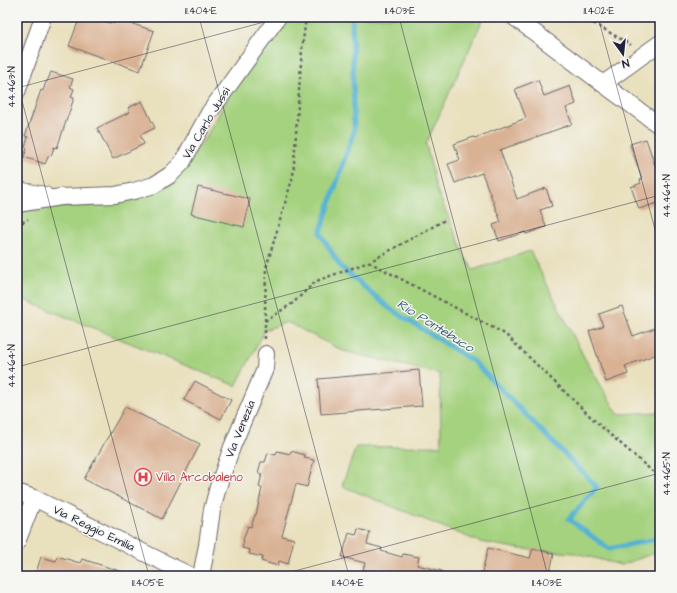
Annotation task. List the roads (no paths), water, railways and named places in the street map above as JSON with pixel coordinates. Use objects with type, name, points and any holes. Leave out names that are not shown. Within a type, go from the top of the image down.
[{"type":"street","points":[[17,92],[43,17]]},
{"type":"street","name":"Via Carlo Jussi","points":[[17,204],[61,198],[115,195],[154,185],[170,175],[182,163],[209,113],[278,17]]},
{"type":"street","points":[[514,17],[660,126]]},
{"type":"street","points":[[603,84],[660,43]]},
{"type":"street","name":"Via Carlo Jussi","points":[[17,190],[61,198]]},
{"type":"street","name":"Via Venezia","points":[[201,576],[212,510],[218,487],[232,447],[265,369],[266,354]]},
{"type":"street","name":"Via Reggio Emilia","points":[[17,492],[34,498],[191,576]]},
{"type":"street","points":[[17,542],[34,498]]},
{"type":"waterway","name":"Rio Pontebuco","points":[[352,17],[354,131],[320,233],[340,266],[389,308],[474,362],[597,487],[569,519],[609,549],[660,538]]},
{"type":"place","name":"Villa Arcobaleno","points":[[143,477]]}]
